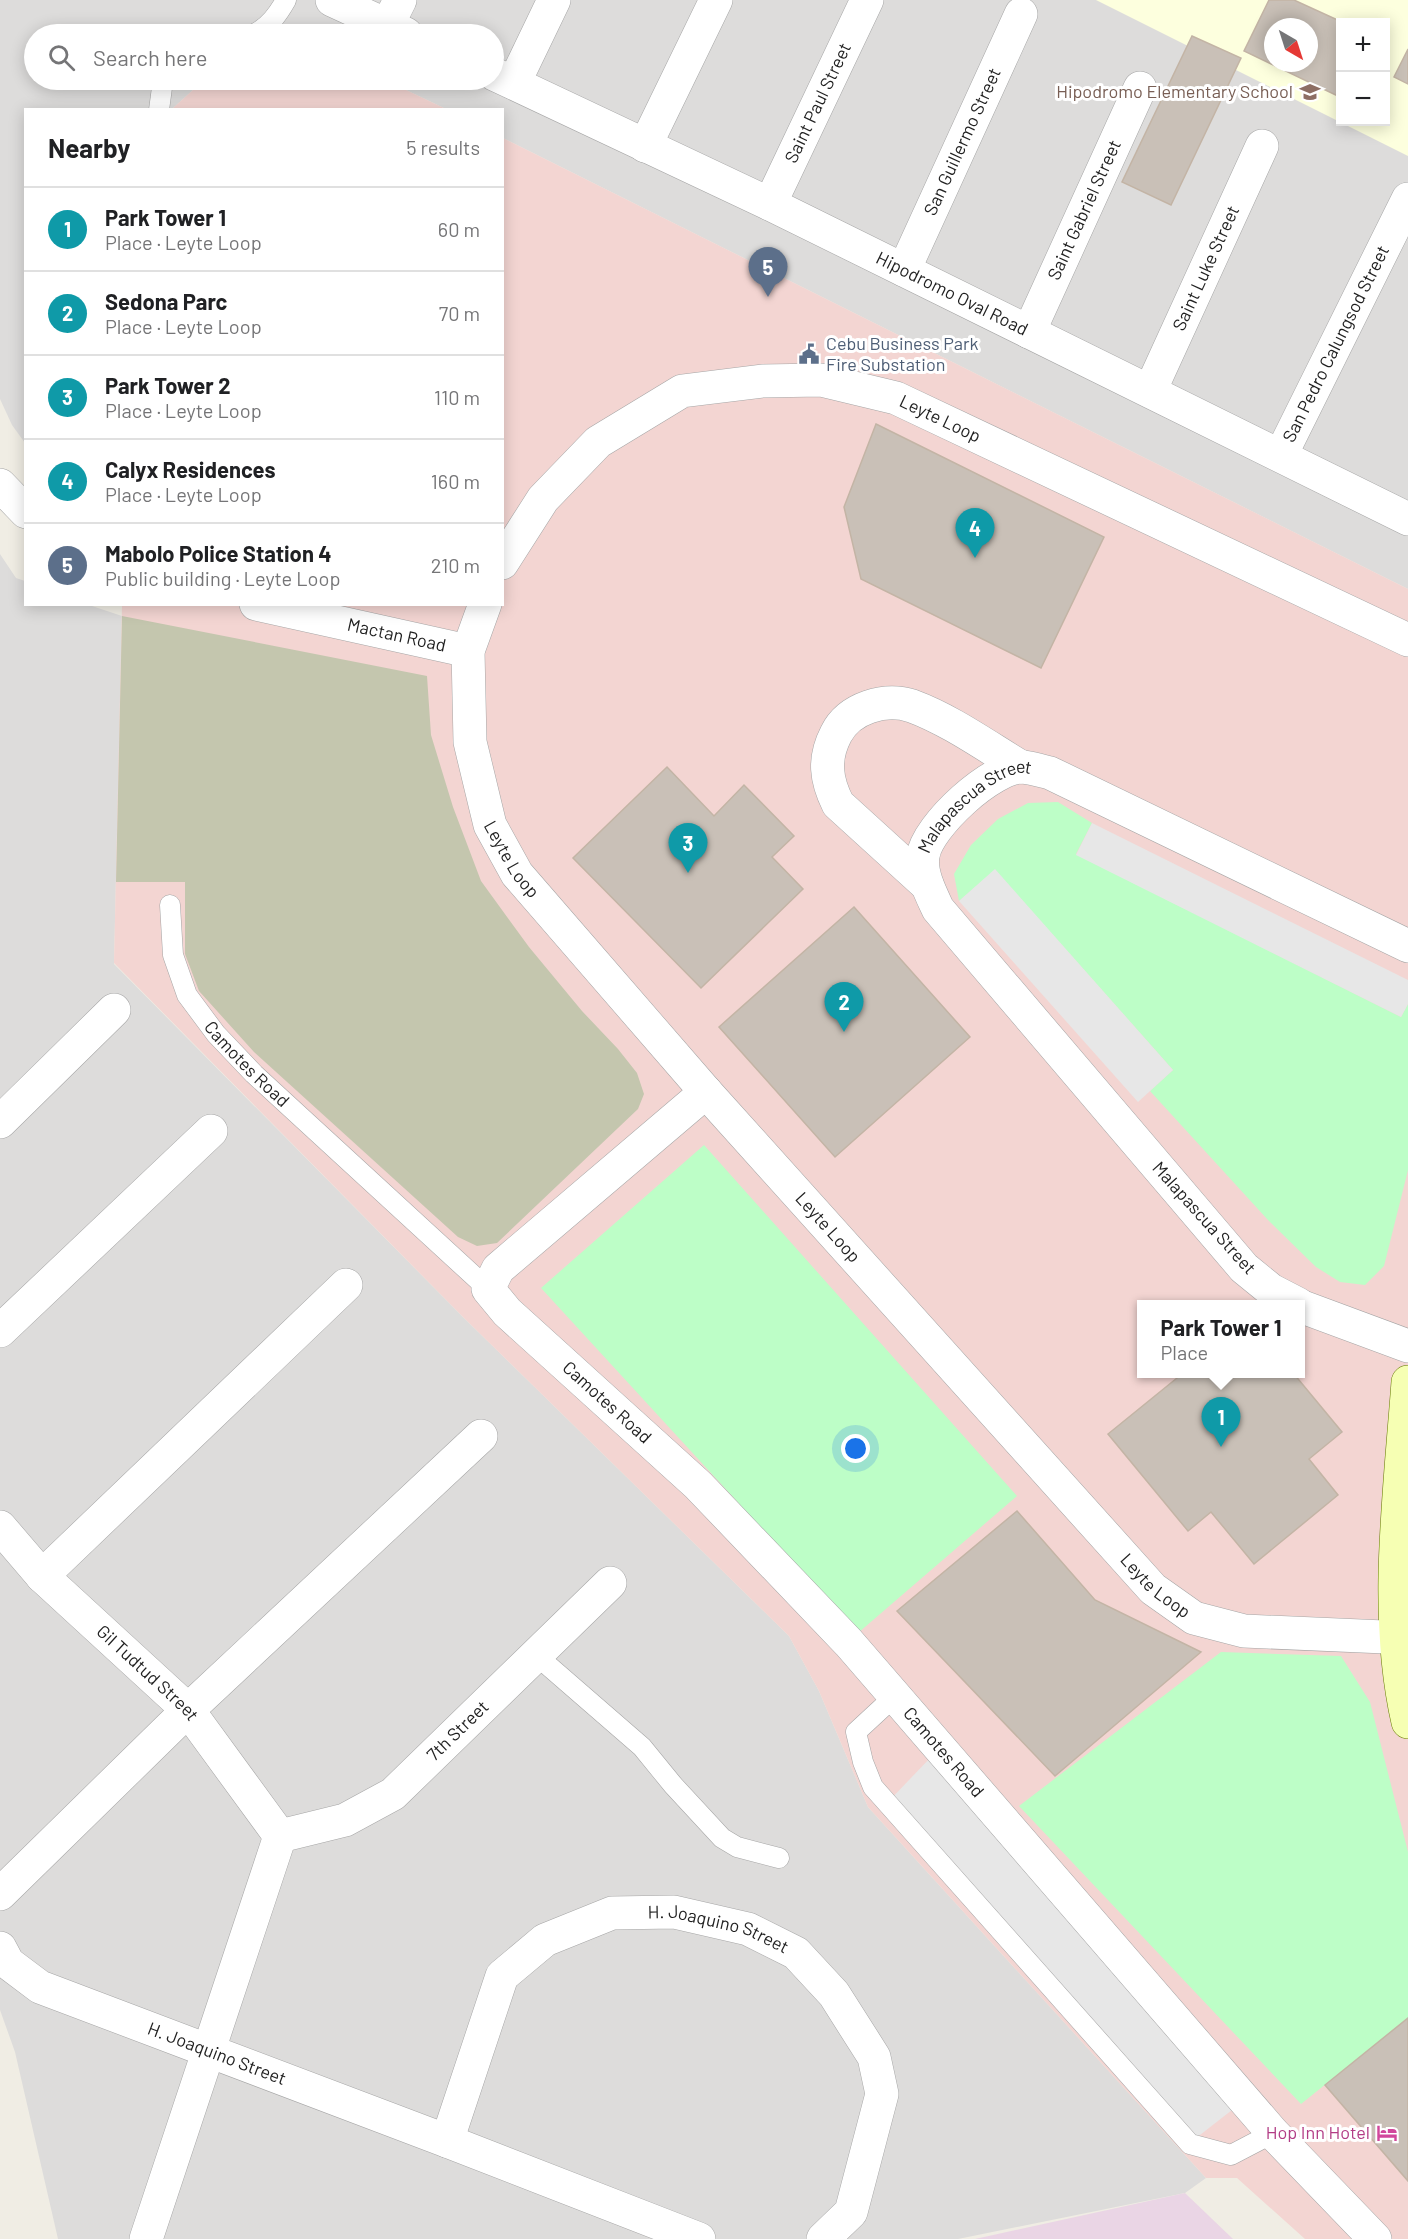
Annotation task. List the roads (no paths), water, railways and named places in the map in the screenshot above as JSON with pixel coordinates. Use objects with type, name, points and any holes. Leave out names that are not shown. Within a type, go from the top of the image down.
[{"type":"street","points":[[332,0],[398,20]]},
{"type":"street","points":[[504,78],[554,0]]},
{"type":"street","points":[[645,146],[716,0]]},
{"type":"street","name":"Saint Paul Street","points":[[770,204],[867,0]]},
{"type":"street","name":"San Guillermo Street","points":[[904,270],[1021,14]]},
{"type":"street","name":"Hipodromo Oval Road","points":[[504,78],[770,204],[1408,519]]},
{"type":"street","name":"Saint Gabriel Street","points":[[1029,332],[1140,88]]},
{"type":"street","name":"Saint Luke Street","points":[[1150,391],[1262,146]]},
{"type":"street","name":"San Pedro Calungsod Street","points":[[1281,455],[1408,199]]},
{"type":"street","name":"Leyte Loop","points":[[504,560],[543,499],[598,442],[682,391],[762,381],[821,380],[896,398],[1408,640]]},
{"type":"street","points":[[0,484],[24,510]]},
{"type":"street","name":"Mactan Road","points":[[265,606],[468,651]]},
{"type":"street","name":"Leyte Loop","points":[[484,606],[468,651],[470,742],[490,825],[517,874],[706,1092],[1153,1589],[1194,1618],[1244,1631],[1402,1638]]},
{"type":"street","points":[[927,885],[838,804],[830,787],[826,767],[829,747],[838,729],[853,715],[871,705],[891,703],[911,706],[948,724],[1021,767]]},
{"type":"street","name":"Malapascua Street","points":[[1290,1300],[1271,1290],[1244,1268],[938,909],[927,885],[923,856],[936,829],[964,799],[989,779],[1021,767],[1050,773],[1408,946]]},
{"type":"street","points":[[0,1122],[114,1010]]},
{"type":"street","points":[[488,1289],[498,1269],[706,1092]]},
{"type":"street","points":[[0,1331],[211,1131]]},
{"type":"street","points":[[42,1576],[346,1286]]},
{"type":"street","name":"Camotes Road","points":[[488,1289],[507,1312],[698,1485],[849,1643],[1273,2133],[1375,2239]]},
{"type":"street","name":"Malapascua Street","points":[[1305,1307],[1408,1346]]},
{"type":"street","points":[[1408,1382],[1394,1606],[1402,1638],[1402,1695],[1408,1722]]},
{"type":"street","points":[[0,1894],[188,1710],[481,1436]]},
{"type":"street","name":"Gil Tudtud Street","points":[[0,1527],[42,1576],[188,1710],[280,1836]]},
{"type":"street","name":"7th Street","points":[[280,1836],[345,1820],[393,1794],[610,1583]]},
{"type":"street","points":[[147,2239],[280,1836]]},
{"type":"street","name":"H. Joaquino Street","points":[[447,2141],[502,1976],[545,1940],[612,1913],[674,1912],[748,1929],[796,1953],[834,1995],[874,2057],[882,2094],[851,2212],[823,2239]]},
{"type":"street","name":"H. Joaquino Street","points":[[0,1948],[8,1964],[40,1987],[699,2239]]},
{"type":"lane","points":[[268,24],[286,0]]},
{"type":"lane","points":[[159,108],[162,90]]},
{"type":"lane","name":"Camotes Road","points":[[170,905],[172,955],[187,995],[216,1034],[254,1074],[488,1289]]},
{"type":"lane","points":[[536,1655],[642,1747],[673,1785],[722,1838],[737,1847],[779,1858]]},
{"type":"lane","points":[[896,1695],[856,1732],[863,1762],[873,1786],[1190,2144],[1231,2155],[1273,2133]]},
{"type":"place","name":"Hipodromo Elementary School","points":[[1310,92]]},
{"type":"place","name":"Mabolo Police Station 4","points":[[768,297]]},
{"type":"place","name":"Cebu Business Park Fire Substation","points":[[809,354]]},
{"type":"place","name":"Calyx Residences","points":[[975,558]]},
{"type":"place","name":"Park Tower 2","points":[[688,873]]},
{"type":"place","name":"Sedona Parc","points":[[844,1032]]},
{"type":"place","name":"Park Tower 1","points":[[1221,1447]]},
{"type":"place","name":"Hop Inn Hotel","points":[[1387,2133]]}]
